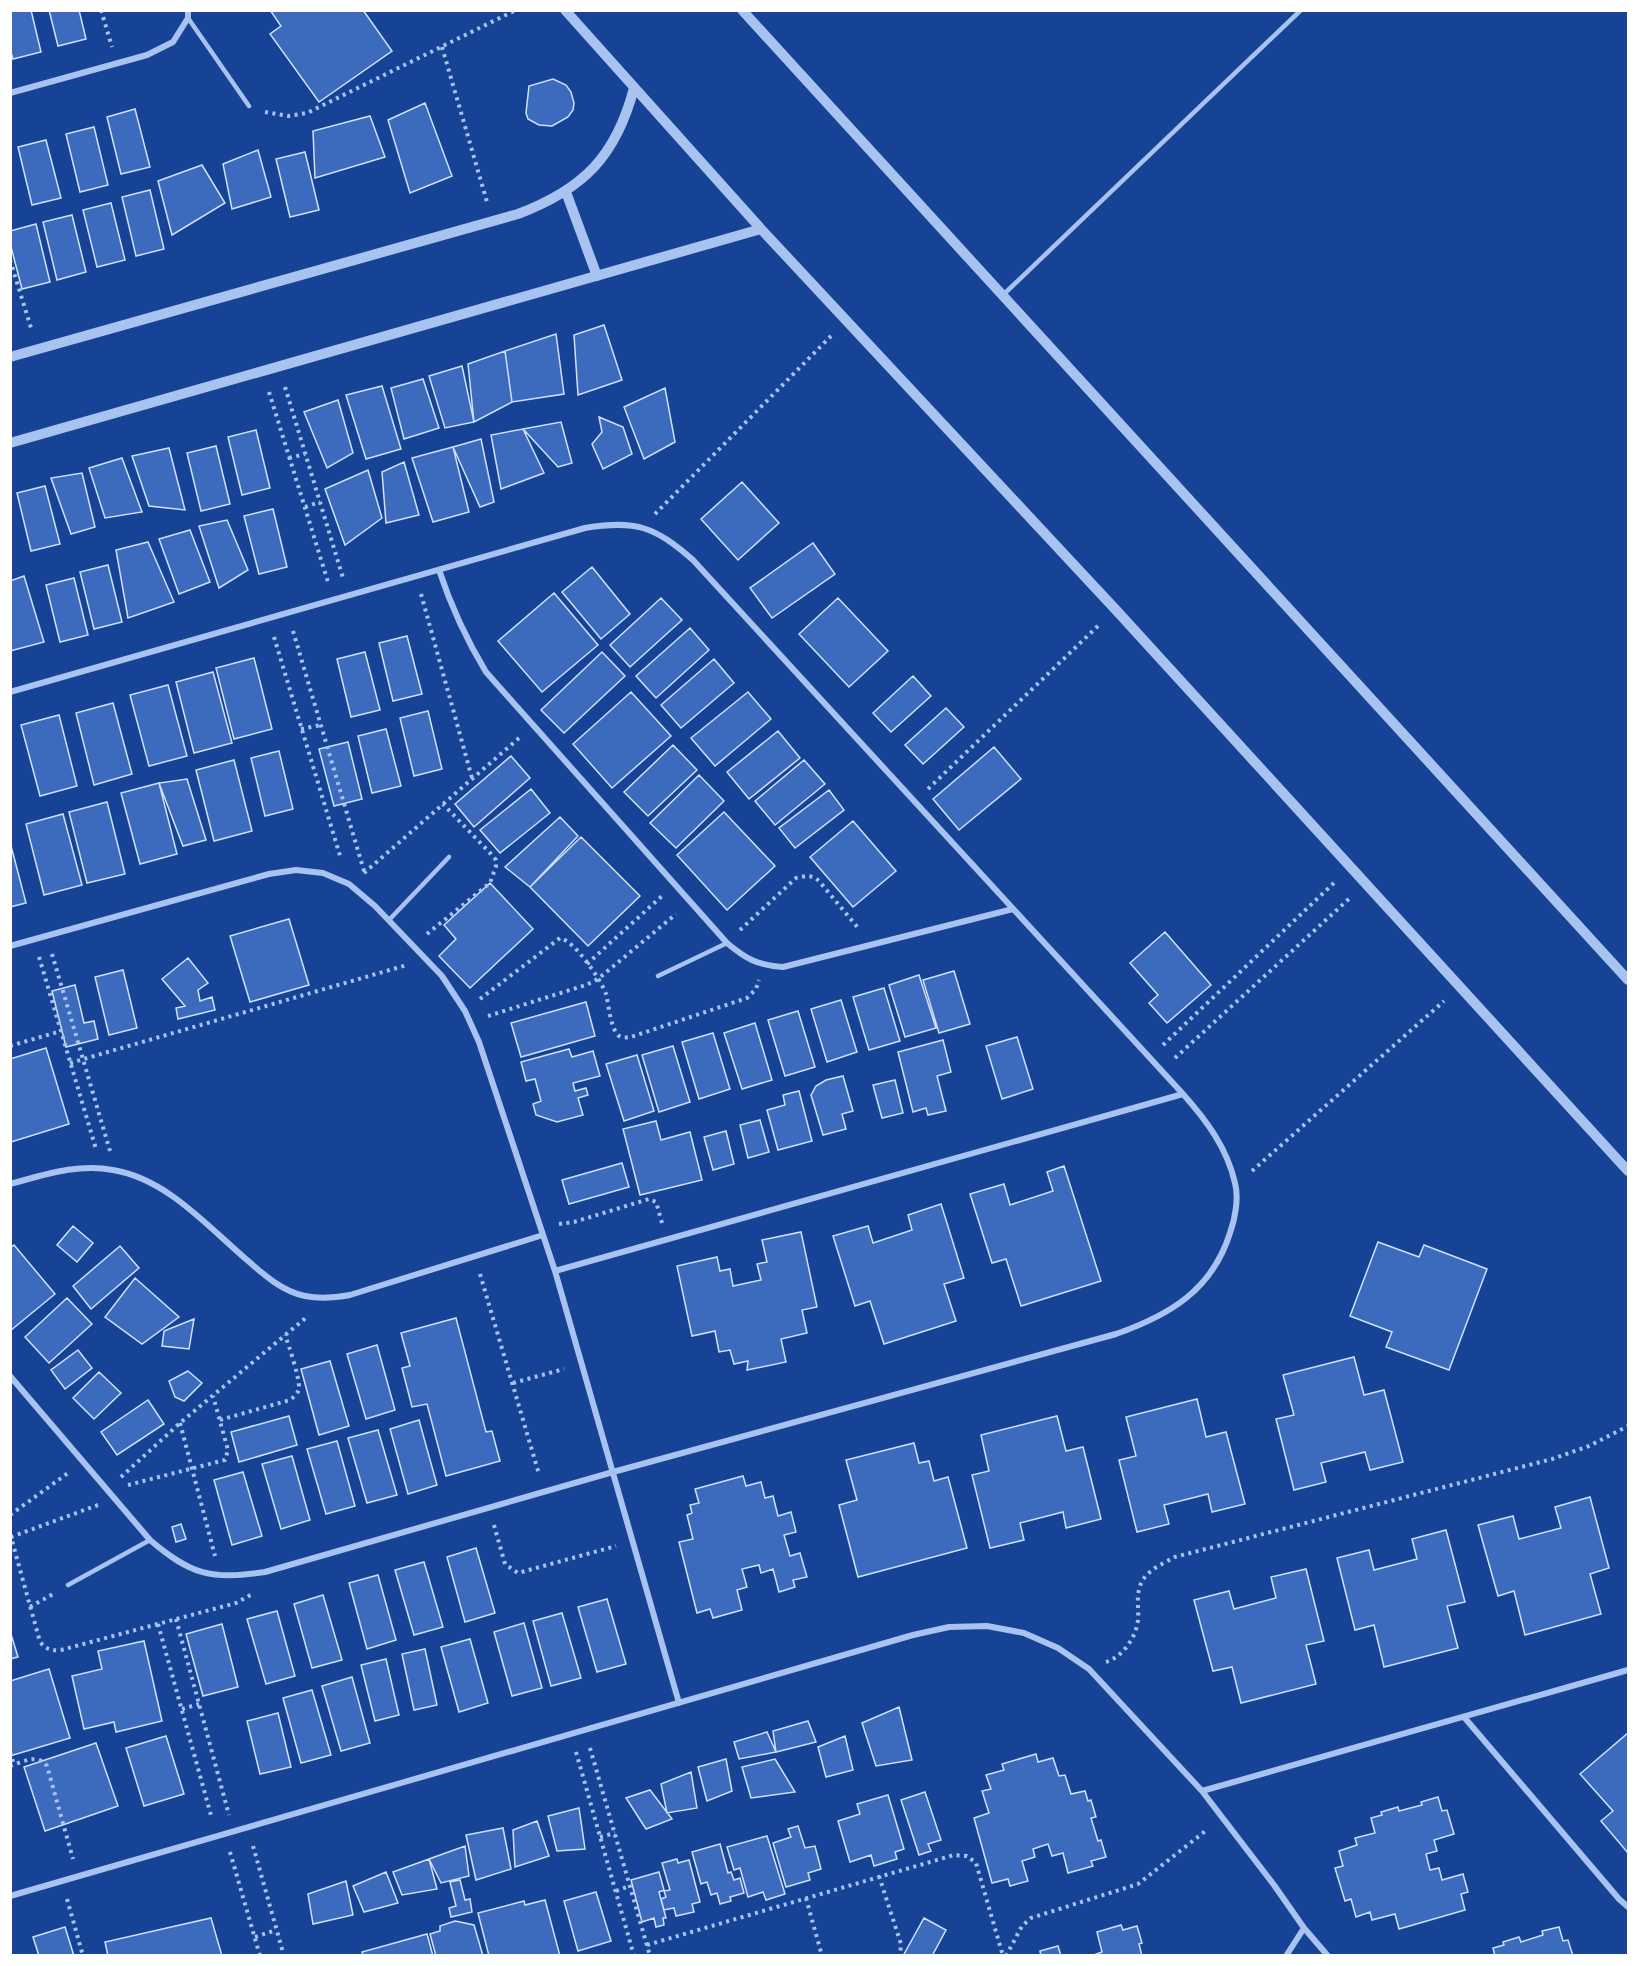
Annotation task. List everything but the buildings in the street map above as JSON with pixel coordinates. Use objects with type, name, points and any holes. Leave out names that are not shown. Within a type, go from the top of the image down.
[{"type":"street","points":[[565,10],[761,229],[1116,610],[1629,1171]]},
{"type":"street","points":[[742,10],[1629,980]]},
{"type":"street","points":[[10,93],[147,55],[173,42],[188,14]]},
{"type":"street","points":[[10,357],[543,205],[566,192],[604,157],[627,113],[634,88]]},
{"type":"street","points":[[566,192],[597,276]]},
{"type":"street","points":[[10,443],[761,229]]},
{"type":"street","points":[[10,692],[585,528],[613,524],[642,527],[669,540],[693,560],[1183,1094],[1207,1121],[1224,1152],[1236,1186],[1234,1219],[1224,1251],[1212,1271],[1206,1280],[1180,1304],[1149,1322],[1116,1334],[614,1472],[265,1572],[234,1577],[202,1573],[173,1560],[150,1540],[10,1376]]},
{"type":"street","points":[[439,570],[450,605],[486,672],[690,902],[742,957],[762,965],[783,968],[1013,909]]},
{"type":"street","points":[[10,946],[296,870],[323,873],[349,884],[375,906],[427,959],[454,993],[470,1021],[540,1226],[614,1472],[679,1703]]},
{"type":"street","points":[[555,1271],[1183,1094]]},
{"type":"street","points":[[10,1184],[75,1168],[101,1168],[140,1177],[163,1189],[280,1286],[304,1296],[329,1299],[350,1295],[543,1235]]},
{"type":"street","points":[[10,1896],[913,1635],[949,1627],[987,1626],[1023,1633],[1058,1648],[1089,1669],[1202,1791],[1275,1885],[1304,1928],[1328,1956]]},
{"type":"street","points":[[1202,1791],[1629,1670]]},
{"type":"street","points":[[1464,1717],[1611,1890],[1629,1907]]},
{"type":"street","points":[[1286,1956],[1304,1928]]},
{"type":"lane","points":[[1003,295],[1301,10]]},
{"type":"lane","points":[[188,14],[249,106]]},
{"type":"lane","points":[[388,920],[449,857]]},
{"type":"lane","points":[[658,976],[727,943]]},
{"type":"lane","points":[[68,1585],[150,1540]]},
{"type":"path","points":[[101,10],[116,63]]},
{"type":"path","points":[[249,106],[268,113],[288,116],[308,113],[516,10]]},
{"type":"path","points":[[442,47],[493,221]]},
{"type":"path","points":[[10,260],[37,349]]},
{"type":"path","points":[[642,527],[846,321]]},
{"type":"path","points":[[279,367],[348,596]]},
{"type":"path","points":[[262,371],[334,600]]},
{"type":"path","points":[[289,458],[305,454]]},
{"type":"path","points":[[305,507],[320,502]]},
{"type":"path","points":[[416,576],[472,778]]},
{"type":"path","points":[[914,802],[1116,610]]},
{"type":"path","points":[[288,613],[375,906]]},
{"type":"path","points":[[268,619],[349,884]]},
{"type":"path","points":[[302,729],[321,725]]},
{"type":"path","points":[[364,873],[533,725]]},
{"type":"path","points":[[413,945],[489,883],[496,866],[496,860],[491,854],[443,804]]},
{"type":"path","points":[[1150,1058],[1351,867]]},
{"type":"path","points":[[727,943],[796,878],[804,876],[815,877],[819,881],[872,946]]},
{"type":"path","points":[[587,964],[675,884]]},
{"type":"path","points":[[1162,1071],[1366,884]]},
{"type":"path","points":[[470,1021],[586,985],[598,979],[690,902]]},
{"type":"path","points":[[47,936],[115,1170]]},
{"type":"path","points":[[465,1011],[554,940],[560,938],[567,939],[574,946],[598,979],[606,994],[617,1034],[622,1037],[631,1037],[747,998],[756,989],[762,965]]},
{"type":"path","points":[[34,939],[101,1168]]},
{"type":"path","points":[[70,1063],[427,959]]},
{"type":"path","points":[[1236,1186],[1460,987]]},
{"type":"path","points":[[10,1046],[61,1031]]},
{"type":"path","points":[[540,1226],[574,1222],[649,1199],[656,1202],[667,1240]]},
{"type":"path","points":[[475,1256],[544,1492]]},
{"type":"path","points":[[107,1490],[180,1423],[329,1299]]},
{"type":"path","points":[[220,1420],[290,1400],[296,1395],[299,1389],[298,1381],[285,1335]]},
{"type":"path","points":[[513,1383],[582,1364]]},
{"type":"path","points":[[107,1490],[225,1460],[228,1450],[213,1396]]},
{"type":"path","points":[[180,1423],[220,1575]]},
{"type":"path","points":[[1089,1669],[1112,1660],[1130,1644],[1138,1621],[1137,1602],[1140,1585],[1155,1567],[1175,1557],[1552,1459],[1588,1446],[1629,1426]]},
{"type":"path","points":[[10,1515],[83,1462]]},
{"type":"path","points":[[114,1499],[10,1538],[40,1642],[52,1650],[62,1650],[236,1603],[249,1597],[259,1588],[265,1572]]},
{"type":"path","points":[[489,1507],[506,1564],[518,1573],[633,1541]]},
{"type":"path","points":[[30,1607],[68,1585]]},
{"type":"path","points":[[176,1619],[233,1832]]},
{"type":"path","points":[[158,1624],[217,1836]]},
{"type":"path","points":[[182,1709],[199,1704]]},
{"type":"path","points":[[585,1730],[650,1956]]},
{"type":"path","points":[[571,1734],[634,1956]]},
{"type":"path","points":[[10,1752],[12,1765],[38,1758],[47,1766],[78,1877]]},
{"type":"path","points":[[1005,1956],[1022,1926],[1031,1918],[1138,1884],[1223,1818]]},
{"type":"path","points":[[247,1828],[284,1956]]},
{"type":"path","points":[[600,1837],[615,1833]]},
{"type":"path","points":[[225,1834],[260,1956]]},
{"type":"path","points":[[647,1945],[954,1855],[967,1856],[976,1863],[1005,1956]]},
{"type":"path","points":[[879,1876],[901,1944],[900,1956]]},
{"type":"path","points":[[62,1881],[83,1956]]},
{"type":"path","points":[[616,1891],[630,1886]]},
{"type":"path","points":[[806,1898],[822,1956]]},
{"type":"path","points":[[255,1937],[276,1930]]}]
